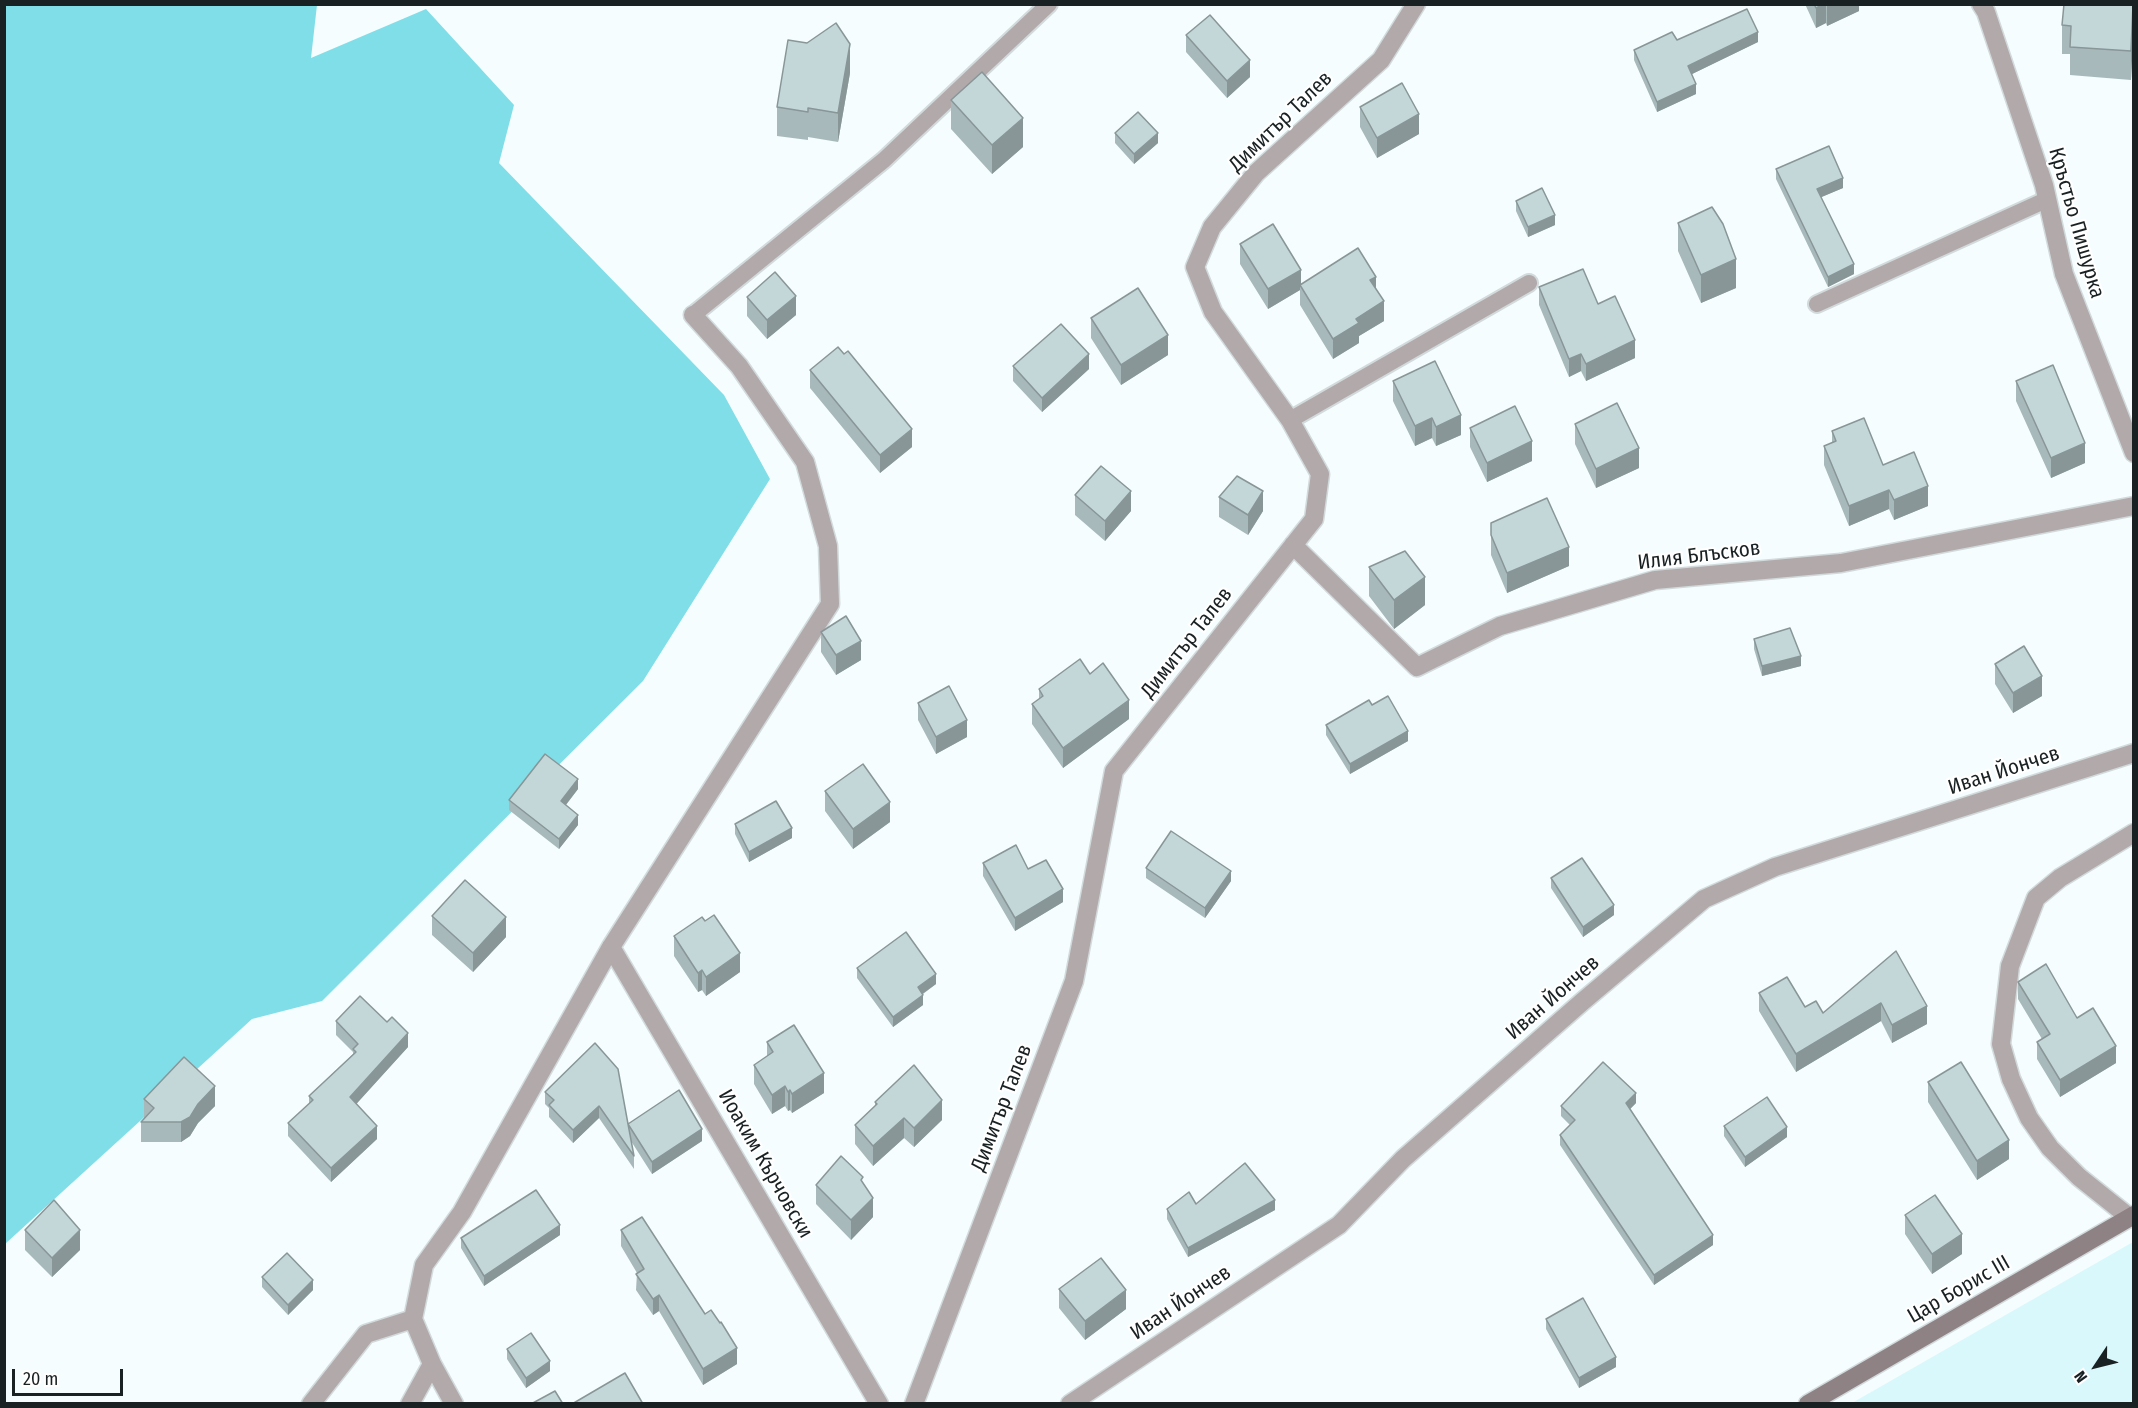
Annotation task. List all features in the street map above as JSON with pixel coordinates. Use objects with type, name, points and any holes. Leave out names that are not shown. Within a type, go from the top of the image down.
[{"type":"street","name":"Димитър Талев","points":[[914,1404],[1074,981],[1114,771],[1314,519],[1320,474],[1290,420],[1214,312],[1195,267],[1212,227],[1256,173],[1381,60],[1416,4]]},
{"type":"street","name":"Кръстьо Пишурка","points":[[1981,4],[1986,12],[2043,184],[2064,274],[2133,453]]},
{"type":"street","points":[[454,1404],[432,1364],[413,1319],[424,1265],[462,1212],[611,947],[830,604],[828,546],[805,462],[739,366],[693,315]]},
{"type":"street","name":"Илия Блъсков","points":[[1293,544],[1417,667],[1500,626],[1655,580],[1841,563],[2133,507]]},
{"type":"street","name":"Иван Йончев","points":[[1070,1404],[1339,1226],[1403,1159],[1582,1002],[1704,899],[1775,867],[2133,753]]},
{"type":"street","points":[[2131,1216],[2079,1177],[2050,1148],[2029,1118],[2015,1089],[2001,1044],[2010,966],[2036,898],[2060,878],[2133,832]]},
{"type":"street","name":"Иоаким Кърчовски","points":[[611,947],[879,1404]]},
{"type":"street","name":"Цар Борис III","points":[[1808,1404],[2131,1216]]},
{"type":"street","points":[[311,1404],[366,1334],[413,1319]]},
{"type":"street","points":[[410,1404],[432,1364]]},
{"type":"lane","points":[[693,315],[884,160],[1049,4]]},
{"type":"lane","points":[[1817,304],[2046,200]]},
{"type":"lane","points":[[1290,420],[1529,283]]},
{"type":"shaded area","points":[[5,5],[317,5],[311,58],[426,9],[514,105],[499,163],[724,395],[770,479],[643,681],[322,1001],[252,1019],[5,1244]]},
{"type":"shaded area","points":[[2133,1242],[2133,1403],[1852,1403]]},
{"type":"building","points":[[2064,4],[2133,4],[2131,51],[2070,47],[2071,26],[2062,25]]},
{"type":"building","points":[[1747,9],[1758,32],[1688,66],[1696,84],[1657,102],[1634,50],[1672,32],[1677,40]]},
{"type":"building","points":[[1210,15],[1250,60],[1227,81],[1186,35]]},
{"type":"building","points":[[836,23],[850,44],[838,113],[808,108],[808,112],[777,107],[788,40],[807,43]]},
{"type":"building","points":[[982,72],[1023,118],[992,145],[951,100]]},
{"type":"building","points":[[1402,83],[1419,114],[1377,138],[1360,107]]},
{"type":"building","points":[[1138,112],[1158,133],[1134,154],[1115,133]]},
{"type":"building","points":[[1829,146],[1843,178],[1817,189],[1854,264],[1828,277],[1776,169]]},
{"type":"building","points":[[1542,188],[1555,215],[1528,227],[1516,201]]},
{"type":"building","points":[[1712,207],[1723,224],[1736,259],[1701,275],[1678,223]]},
{"type":"building","points":[[1273,224],[1301,270],[1268,289],[1240,244]]},
{"type":"building","points":[[1358,248],[1376,277],[1370,280],[1384,301],[1356,319],[1359,323],[1333,339],[1300,285]]},
{"type":"building","points":[[1583,269],[1598,304],[1615,296],[1635,340],[1586,364],[1581,354],[1569,359],[1539,287]]},
{"type":"building","points":[[775,272],[796,296],[767,320],[747,297]]},
{"type":"building","points":[[1138,288],[1168,335],[1121,365],[1091,318]]},
{"type":"building","points":[[1061,324],[1089,354],[1042,398],[1013,366]]},
{"type":"building","points":[[838,347],[844,354],[848,351],[912,429],[880,455],[810,370]]},
{"type":"building","points":[[1435,361],[1461,415],[1436,427],[1432,418],[1415,426],[1393,381]]},
{"type":"building","points":[[2053,365],[2085,443],[2051,458],[2016,381]]},
{"type":"building","points":[[1617,403],[1639,448],[1596,469],[1575,424]]},
{"type":"building","points":[[1515,406],[1532,441],[1487,463],[1470,428]]},
{"type":"building","points":[[1864,418],[1883,465],[1914,452],[1928,486],[1894,500],[1889,490],[1849,506],[1824,446],[1836,441],[1832,431]]},
{"type":"building","points":[[1101,466],[1131,491],[1105,521],[1075,495]]},
{"type":"building","points":[[1237,476],[1263,491],[1248,515],[1219,497]]},
{"type":"building","points":[[1547,498],[1569,547],[1507,573],[1491,535],[1491,523]]},
{"type":"building","points":[[1405,551],[1425,577],[1394,600],[1369,567]]},
{"type":"building","points":[[846,616],[861,641],[836,655],[821,632]]},
{"type":"building","points":[[1790,628],[1801,656],[1762,666],[1754,639]]},
{"type":"building","points":[[2024,646],[2042,676],[2013,693],[1995,664]]},
{"type":"building","points":[[1080,659],[1090,674],[1103,663],[1129,700],[1063,748],[1032,704],[1043,696],[1039,689]]},
{"type":"building","points":[[949,686],[967,720],[936,737],[918,703]]},
{"type":"building","points":[[1388,696],[1408,731],[1350,764],[1326,725],[1369,700],[1372,705]]},
{"type":"building","points":[[545,754],[578,779],[561,801],[578,815],[559,839],[509,800]]},
{"type":"building","points":[[863,764],[890,802],[853,829],[825,791]]},
{"type":"building","points":[[776,801],[792,828],[749,852],[735,824]]},
{"type":"building","points":[[1171,831],[1231,871],[1205,908],[1146,868]]},
{"type":"building","points":[[1016,845],[1028,869],[1046,860],[1063,889],[1015,918],[983,863]]},
{"type":"building","points":[[1582,858],[1614,905],[1583,927],[1551,878]]},
{"type":"building","points":[[465,880],[506,917],[473,953],[432,916]]},
{"type":"building","points":[[714,915],[740,953],[706,977],[702,970],[698,973],[674,936],[702,917],[705,921]]},
{"type":"building","points":[[906,932],[936,974],[918,987],[923,995],[893,1017],[857,968]]},
{"type":"building","points":[[1896,951],[1927,1006],[1892,1025],[1881,1003],[1796,1054],[1759,993],[1787,977],[1805,1007],[1816,1001],[1823,1013]]},
{"type":"building","points":[[2046,964],[2077,1018],[2093,1008],[2116,1046],[2060,1080],[2037,1042],[2050,1034],[2018,982]]},
{"type":"building","points":[[360,996],[387,1022],[392,1017],[408,1033],[350,1097],[377,1126],[331,1168],[288,1123],[313,1100],[309,1096],[356,1052],[353,1049],[358,1044],[336,1021]]},
{"type":"building","points":[[794,1025],[824,1073],[792,1094],[785,1086],[772,1095],[754,1065],[773,1052],[767,1042]]},
{"type":"building","points":[[595,1043],[618,1069],[634,1156],[599,1106],[573,1130],[549,1105],[554,1100],[545,1092]]},
{"type":"building","points":[[184,1057],[215,1086],[198,1104],[190,1117],[181,1122],[141,1122],[154,1108],[144,1099]]},
{"type":"building","points":[[1603,1062],[1636,1093],[1626,1103],[1713,1235],[1654,1275],[1560,1135],[1575,1120],[1561,1106]]},
{"type":"building","points":[[1961,1062],[2009,1140],[1977,1161],[1928,1082]]},
{"type":"building","points":[[914,1065],[942,1100],[914,1128],[904,1118],[873,1146],[855,1125],[877,1104],[875,1102]]},
{"type":"building","points":[[679,1090],[702,1129],[652,1162],[628,1124]]},
{"type":"building","points":[[1767,1097],[1787,1127],[1745,1157],[1724,1126]]},
{"type":"building","points":[[841,1156],[863,1177],[861,1180],[873,1198],[851,1220],[816,1185]]},
{"type":"building","points":[[1245,1163],[1275,1200],[1188,1248],[1167,1209],[1189,1192],[1196,1204]]},
{"type":"building","points":[[536,1190],[560,1225],[484,1276],[461,1238]]},
{"type":"building","points":[[1935,1195],[1962,1234],[1932,1254],[1905,1215]]},
{"type":"building","points":[[54,1200],[80,1230],[52,1258],[25,1230]]},
{"type":"building","points":[[642,1217],[705,1314],[711,1310],[737,1348],[703,1369],[659,1295],[653,1299],[636,1274],[644,1269],[621,1230]]},
{"type":"building","points":[[287,1253],[313,1280],[288,1305],[262,1277]]},
{"type":"building","points":[[1101,1258],[1126,1290],[1085,1321],[1059,1289]]},
{"type":"building","points":[[1583,1298],[1616,1357],[1579,1378],[1546,1319]]},
{"type":"building","points":[[531,1333],[550,1361],[526,1378],[507,1349]]},
{"type":"building","points":[[625,1373],[643,1404],[572,1404]]},
{"type":"building","points":[[555,1391],[563,1404],[531,1404]]}]
